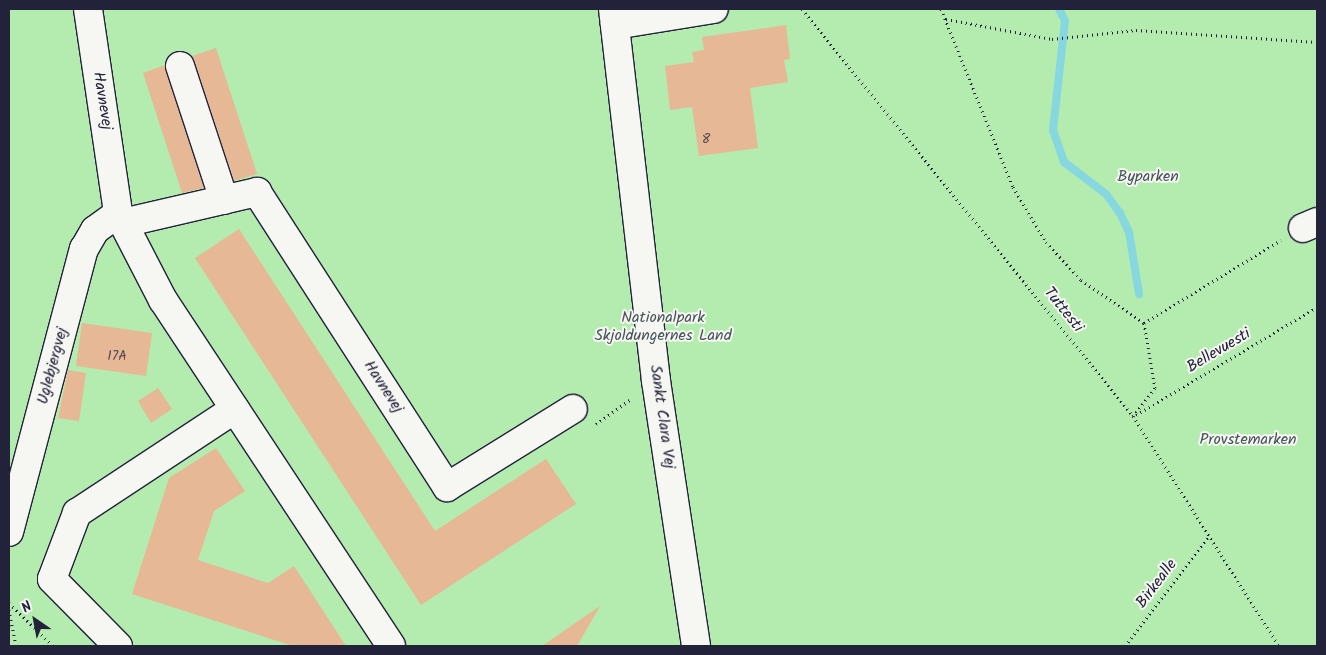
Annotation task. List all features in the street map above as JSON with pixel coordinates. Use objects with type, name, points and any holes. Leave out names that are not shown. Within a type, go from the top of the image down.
[{"type":"street","name":"Havnevej","points":[[88,9],[120,218],[163,300],[391,646]]},
{"type":"street","points":[[614,17],[714,9]]},
{"type":"street","name":"Sankt Clara Vej","points":[[614,17],[656,381],[696,646]]},
{"type":"street","points":[[180,66],[224,200]]},
{"type":"street","name":"Havnevej","points":[[120,218],[224,200],[257,192],[448,488],[573,409]]},
{"type":"street","name":"Uglebjergvej","points":[[9,532],[84,249],[95,230],[120,218]]},
{"type":"street","points":[[118,646],[52,579],[77,513],[235,409]]},
{"type":"path","name":"Tuttesti","points":[[802,9],[1133,416],[1278,646]]},
{"type":"path","points":[[941,9],[1013,187],[1046,242],[1081,280],[1144,323],[1155,388],[1133,416]]},
{"type":"path","points":[[946,19],[1052,39],[1081,38],[1136,30],[1171,30],[1317,42]]},
{"type":"path","points":[[1144,323],[1310,225]]},
{"type":"path","name":"Bellevuesti","points":[[1133,416],[1317,307]]},
{"type":"path","points":[[573,409],[588,430],[656,381]]},
{"type":"path","name":"Birkealle","points":[[1125,646],[1208,537]]},
{"type":"path","points":[[9,603],[52,646]]},
{"type":"path","points":[[9,610],[16,646]]},
{"type":"green space","name":"Nationalpark Skjoldungernes Land","points":[[9,9],[1317,9],[1317,646],[9,646]]},
{"type":"building","points":[[786,25],[790,59],[784,60],[788,82],[750,88],[758,148],[699,156],[692,107],[670,110],[665,66],[694,62],[692,52],[704,50],[702,37]]},
{"type":"building","points":[[216,48],[257,174],[234,181],[192,56]]},
{"type":"building","points":[[165,65],[204,188],[182,193],[143,73]]},
{"type":"building","points":[[239,229],[435,531],[546,459],[576,504],[421,605],[195,258]]},
{"type":"building","points":[[82,323],[152,333],[146,376],[76,366]]},
{"type":"building","points":[[68,370],[86,373],[79,421],[58,418]]},
{"type":"building","points":[[158,388],[172,409],[151,423],[138,401]]},
{"type":"building","points":[[216,448],[245,491],[214,511],[198,560],[268,583],[294,566],[346,646],[293,646],[132,594],[169,478]]},
{"type":"building","points":[[600,606],[577,646],[542,646]]},
{"type":"waterway","points":[[1059,9],[1065,21],[1053,130],[1064,162],[1106,194],[1120,213],[1129,232],[1139,294]]},
{"type":"park label","name":"Byparken","points":[[1148,177]]},
{"type":"park label","name":"Provstemarken","points":[[1248,440]]}]
